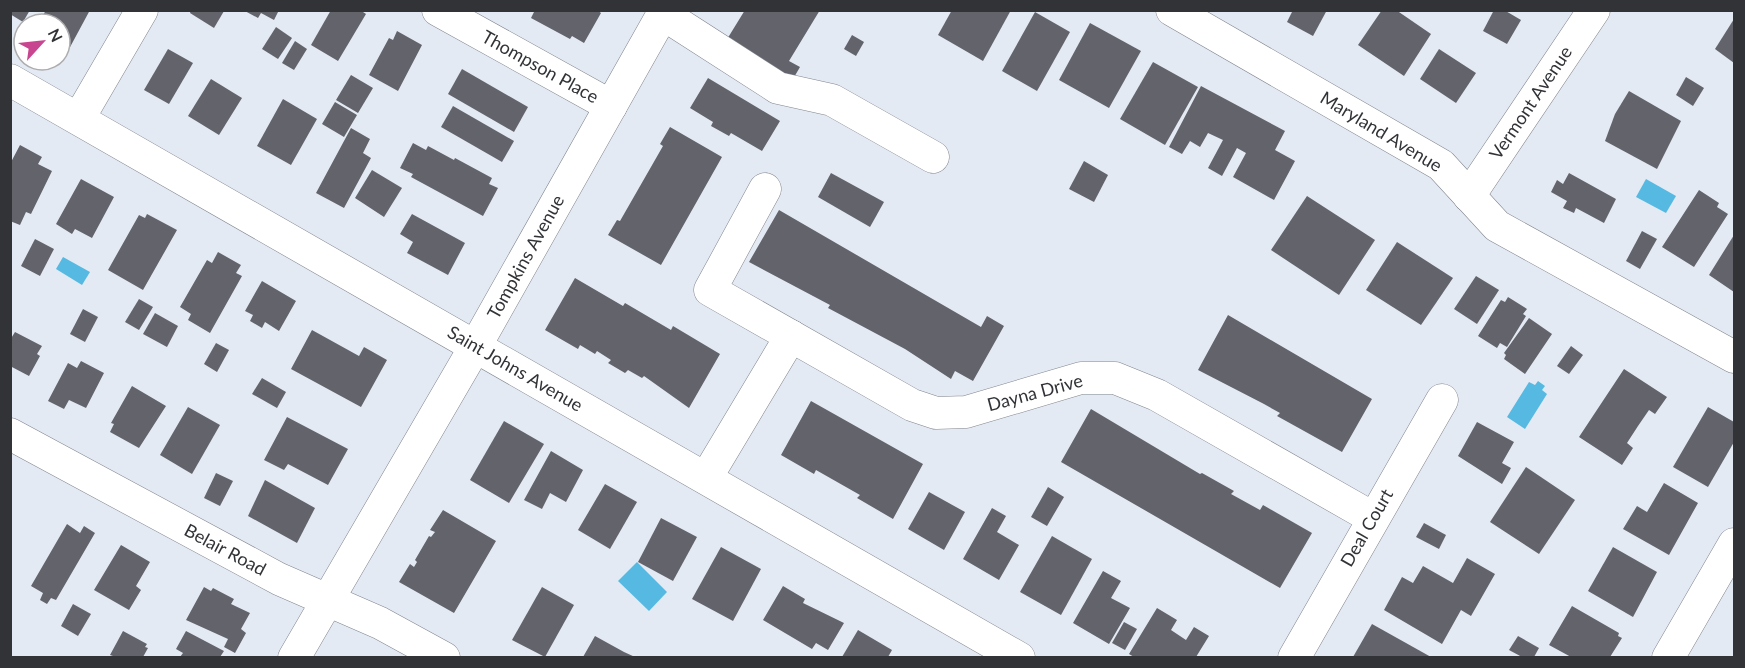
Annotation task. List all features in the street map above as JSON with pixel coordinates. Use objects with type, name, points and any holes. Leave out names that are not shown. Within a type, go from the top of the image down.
[{"type":"street","points":[[79,118],[141,10]]},
{"type":"street","name":"Thompson Place","points":[[438,10],[611,106]]},
{"type":"street","name":"Maryland Avenue","points":[[1172,10],[1441,165],[1497,226],[1734,357]]},
{"type":"street","name":"Vermont Avenue","points":[[1469,196],[1594,10]]},
{"type":"street","points":[[664,12],[778,88],[832,100],[933,157]]},
{"type":"street","name":"Tompkins Avenue","points":[[294,657],[475,347],[664,12]]},
{"type":"street","name":"Saint Johns Avenue","points":[[10,80],[1019,657]]},
{"type":"street","name":"Dayna Drive","points":[[765,189],[710,290],[912,405],[936,413],[966,412],[1081,378],[1115,378],[1157,395],[1372,518]]},
{"type":"street","points":[[706,478],[791,336]]},
{"type":"street","name":"Deal Court","points":[[1293,657],[1442,400]]},
{"type":"street","name":"Belair Road","points":[[10,434],[279,579],[380,623],[444,657]]},
{"type":"street","points":[[1668,657],[1734,544]]},
{"type":"water","points":[[1646,179],[1676,196],[1666,213],[1636,197]]},
{"type":"water","points":[[63,257],[90,272],[82,285],[56,269]]},
{"type":"water","points":[[1538,381],[1545,386],[1542,390],[1547,394],[1525,429],[1507,417],[1529,382],[1535,385]]},
{"type":"water","points":[[637,562],[667,592],[649,611],[618,581]]},
{"type":"building","points":[[10,10],[30,10],[29,12],[10,14]]},
{"type":"building","points":[[46,10],[90,10],[72,43],[72,12],[45,12]]},
{"type":"building","points":[[191,10],[224,11],[214,28],[190,13]]},
{"type":"building","points":[[243,10],[279,10],[274,20],[261,13],[258,18]]},
{"type":"building","points":[[331,10],[360,10],[366,14],[338,61],[311,45]]},
{"type":"building","points":[[535,10],[597,10],[601,13],[584,43],[572,36],[570,39],[531,18]]},
{"type":"building","points":[[745,10],[820,10],[789,61],[800,67],[789,86],[721,49]]},
{"type":"building","points":[[952,10],[1011,10],[983,61],[938,35]]},
{"type":"building","points":[[1293,10],[1327,10],[1313,36],[1287,22]]},
{"type":"building","points":[[1382,10],[1396,10],[1431,34],[1404,76],[1358,45]]},
{"type":"building","points":[[1494,10],[1504,10],[1521,20],[1507,44],[1483,31]]},
{"type":"building","points":[[1035,12],[1070,32],[1037,91],[1002,71]]},
{"type":"building","points":[[1734,19],[1734,63],[1715,49]]},
{"type":"building","points":[[1090,23],[1141,51],[1109,108],[1059,80]]},
{"type":"building","points":[[276,27],[292,38],[278,59],[262,49]]},
{"type":"building","points":[[397,31],[422,45],[398,91],[369,75],[389,38],[393,40]]},
{"type":"building","points":[[852,35],[864,42],[856,56],[844,49]]},
{"type":"building","points":[[295,41],[307,49],[294,70],[282,63]]},
{"type":"building","points":[[168,49],[193,63],[169,104],[144,90]]},
{"type":"building","points":[[1439,49],[1476,73],[1456,103],[1420,79]]},
{"type":"building","points":[[1153,62],[1198,87],[1165,145],[1120,119]]},
{"type":"building","points":[[462,69],[528,107],[514,132],[448,94]]},
{"type":"building","points":[[351,75],[373,88],[358,113],[336,100]]},
{"type":"building","points":[[1686,77],[1704,88],[1693,106],[1676,95]]},
{"type":"building","points":[[708,78],[780,121],[762,151],[731,133],[729,136],[711,126],[713,122],[690,108]]},
{"type":"building","points":[[211,79],[242,98],[219,135],[188,116]]},
{"type":"building","points":[[1201,86],[1285,131],[1275,150],[1295,161],[1274,200],[1233,177],[1246,153],[1237,148],[1222,176],[1208,168],[1223,140],[1208,133],[1200,147],[1190,141],[1182,154],[1169,147]]},
{"type":"building","points":[[1629,91],[1681,121],[1657,169],[1605,141],[1615,114]]},
{"type":"building","points":[[283,99],[317,119],[291,165],[257,146]]},
{"type":"building","points":[[335,102],[357,115],[344,137],[322,124]]},
{"type":"building","points":[[453,106],[514,141],[502,162],[441,127]]},
{"type":"building","points":[[670,127],[722,157],[661,265],[608,235],[617,220],[620,221],[663,146],[660,144]]},
{"type":"building","points":[[351,128],[370,139],[363,153],[371,158],[344,208],[316,193]]},
{"type":"building","points":[[413,143],[426,150],[428,146],[492,178],[489,184],[498,188],[483,216],[411,177],[413,174],[400,168]]},
{"type":"building","points":[[20,145],[42,157],[38,164],[52,171],[31,214],[26,212],[20,225],[10,221],[10,164]]},
{"type":"building","points":[[1084,161],[1108,175],[1094,202],[1069,189]]},
{"type":"building","points":[[372,170],[402,188],[384,217],[355,198]]},
{"type":"building","points":[[831,173],[884,202],[870,227],[818,197]]},
{"type":"building","points":[[1569,173],[1616,199],[1604,223],[1576,208],[1574,213],[1563,208],[1567,201],[1551,192],[1557,180],[1563,184]]},
{"type":"building","points":[[81,179],[114,197],[92,238],[75,229],[72,234],[56,224]]},
{"type":"building","points":[[1699,190],[1719,203],[1717,207],[1728,214],[1694,267],[1662,247]]},
{"type":"building","points":[[1307,196],[1375,240],[1339,295],[1271,250]]},
{"type":"building","points":[[779,210],[981,327],[987,316],[1004,326],[973,381],[955,371],[951,379],[905,349],[828,308],[830,305],[749,262]]},
{"type":"building","points":[[147,214],[177,230],[143,290],[108,270],[139,215],[145,218]]},
{"type":"building","points":[[412,214],[465,243],[448,275],[407,253],[413,242],[400,234]]},
{"type":"building","points":[[1642,231],[1657,239],[1640,269],[1626,261]]},
{"type":"building","points":[[1734,235],[1734,292],[1709,275]]},
{"type":"building","points":[[35,239],[54,249],[40,276],[21,266]]},
{"type":"building","points":[[1397,242],[1453,278],[1421,325],[1366,290]]},
{"type":"building","points":[[218,252],[241,265],[236,273],[242,276],[210,333],[188,320],[191,314],[180,307],[207,260],[212,263]]},
{"type":"building","points":[[1476,276],[1499,290],[1477,324],[1454,309]]},
{"type":"building","points":[[575,278],[623,306],[625,303],[671,330],[673,326],[720,354],[689,408],[644,376],[642,378],[628,370],[625,373],[608,363],[611,360],[597,351],[595,354],[580,345],[578,349],[545,330]]},
{"type":"building","points":[[262,281],[296,301],[279,331],[265,322],[262,328],[250,321],[253,315],[245,311]]},
{"type":"building","points":[[1508,297],[1527,309],[1523,314],[1526,316],[1507,347],[1500,343],[1497,348],[1478,336],[1501,300],[1505,302]]},
{"type":"building","points":[[139,299],[153,307],[139,330],[125,322]]},
{"type":"building","points":[[83,309],[98,317],[85,342],[70,334]]},
{"type":"building","points":[[155,313],[178,326],[167,347],[143,334]]},
{"type":"building","points":[[1228,315],[1372,399],[1342,452],[1277,416],[1280,413],[1198,370]]},
{"type":"building","points":[[1529,318],[1552,334],[1525,374],[1504,359],[1506,355],[1504,353]]},
{"type":"building","points":[[312,330],[359,356],[364,347],[387,360],[361,407],[291,369]]},
{"type":"building","points":[[15,332],[42,346],[37,354],[40,356],[29,376],[10,366],[10,340]]},
{"type":"building","points":[[216,343],[229,350],[217,372],[204,364]]},
{"type":"building","points":[[1571,346],[1583,355],[1569,374],[1557,366]]},
{"type":"building","points":[[81,361],[104,373],[86,408],[69,400],[64,409],[48,401],[68,363],[77,368]]},
{"type":"building","points":[[1624,369],[1667,397],[1655,414],[1649,410],[1638,426],[1627,443],[1633,448],[1622,465],[1579,437]]},
{"type":"building","points":[[262,378],[286,392],[277,408],[252,394]]},
{"type":"building","points":[[132,386],[166,406],[139,448],[110,432],[114,424],[111,423]]},
{"type":"building","points":[[811,401],[923,464],[893,519],[857,498],[860,495],[816,470],[814,474],[781,455]]},
{"type":"building","points":[[188,407],[220,425],[192,474],[160,455]]},
{"type":"building","points":[[1708,407],[1734,422],[1734,442],[1708,487],[1673,467]]},
{"type":"building","points":[[1091,409],[1200,474],[1234,491],[1231,494],[1260,510],[1263,505],[1312,533],[1280,588],[1061,462]]},
{"type":"building","points":[[287,417],[348,449],[328,485],[288,464],[284,470],[264,460]]},
{"type":"building","points":[[504,421],[544,444],[509,503],[470,480]]},
{"type":"building","points":[[1477,422],[1514,442],[1502,463],[1511,468],[1502,484],[1458,456]]},
{"type":"building","points":[[551,451],[583,470],[566,502],[550,493],[542,509],[524,500]]},
{"type":"building","points":[[1526,467],[1575,500],[1539,554],[1490,522]]},
{"type":"building","points":[[216,473],[233,481],[220,506],[204,498]]},
{"type":"building","points":[[265,480],[315,508],[297,543],[248,516]]},
{"type":"building","points":[[1664,483],[1698,503],[1669,555],[1623,529],[1637,506],[1647,512]]},
{"type":"building","points":[[605,484],[637,502],[610,549],[578,530]]},
{"type":"building","points":[[1048,487],[1064,497],[1047,526],[1031,517]]},
{"type":"building","points":[[929,492],[965,512],[944,550],[908,529]]},
{"type":"building","points":[[992,508],[1006,516],[997,532],[1019,545],[999,580],[963,559]]},
{"type":"building","points":[[443,510],[496,541],[454,613],[399,582],[410,564],[414,567],[417,562],[415,560],[429,536],[431,537],[435,532],[430,530]]},
{"type":"building","points":[[661,518],[697,537],[673,581],[638,562]]},
{"type":"building","points":[[1424,523],[1446,535],[1439,549],[1416,537]]},
{"type":"building","points":[[67,524],[80,533],[84,526],[95,533],[56,600],[51,598],[47,604],[40,600],[43,593],[31,586]]},
{"type":"building","points":[[1052,536],[1092,559],[1061,615],[1020,592]]},
{"type":"building","points":[[121,545],[150,562],[136,586],[141,590],[129,610],[94,590]]},
{"type":"building","points":[[721,547],[761,569],[733,621],[692,599]]},
{"type":"building","points":[[1613,547],[1657,572],[1633,617],[1588,591]]},
{"type":"building","points":[[1467,558],[1495,574],[1471,616],[1461,610],[1442,644],[1384,610],[1402,577],[1413,583],[1423,566],[1453,583]]},
{"type":"building","points":[[1103,571],[1121,581],[1111,598],[1130,608],[1109,644],[1073,623]]},
{"type":"building","points":[[783,586],[805,599],[803,603],[844,623],[828,650],[816,643],[812,649],[763,620]]},
{"type":"building","points":[[204,587],[211,591],[213,588],[234,599],[231,604],[250,613],[241,629],[246,633],[235,653],[224,647],[228,639],[186,620]]},
{"type":"building","points":[[542,587],[574,605],[545,657],[512,640]]},
{"type":"building","points":[[73,604],[91,614],[78,636],[61,626]]},
{"type":"building","points":[[1572,606],[1619,633],[1618,636],[1622,638],[1610,657],[1571,657],[1549,645]]},
{"type":"building","points":[[1157,608],[1177,620],[1171,630],[1186,640],[1194,627],[1209,636],[1196,657],[1134,657],[1129,654]]},
{"type":"building","points":[[1124,622],[1137,629],[1125,650],[1112,643]]},
{"type":"building","points":[[1372,624],[1431,657],[1353,657]]},
{"type":"building","points":[[858,630],[892,650],[888,657],[842,657]]},
{"type":"building","points":[[123,631],[147,644],[145,647],[148,648],[143,657],[110,655]]},
{"type":"building","points":[[186,631],[224,651],[220,657],[180,657],[183,653],[176,649]]},
{"type":"building","points":[[595,636],[624,652],[635,657],[583,657]]},
{"type":"building","points":[[1518,636],[1539,648],[1534,657],[1522,657],[1509,650]]}]
